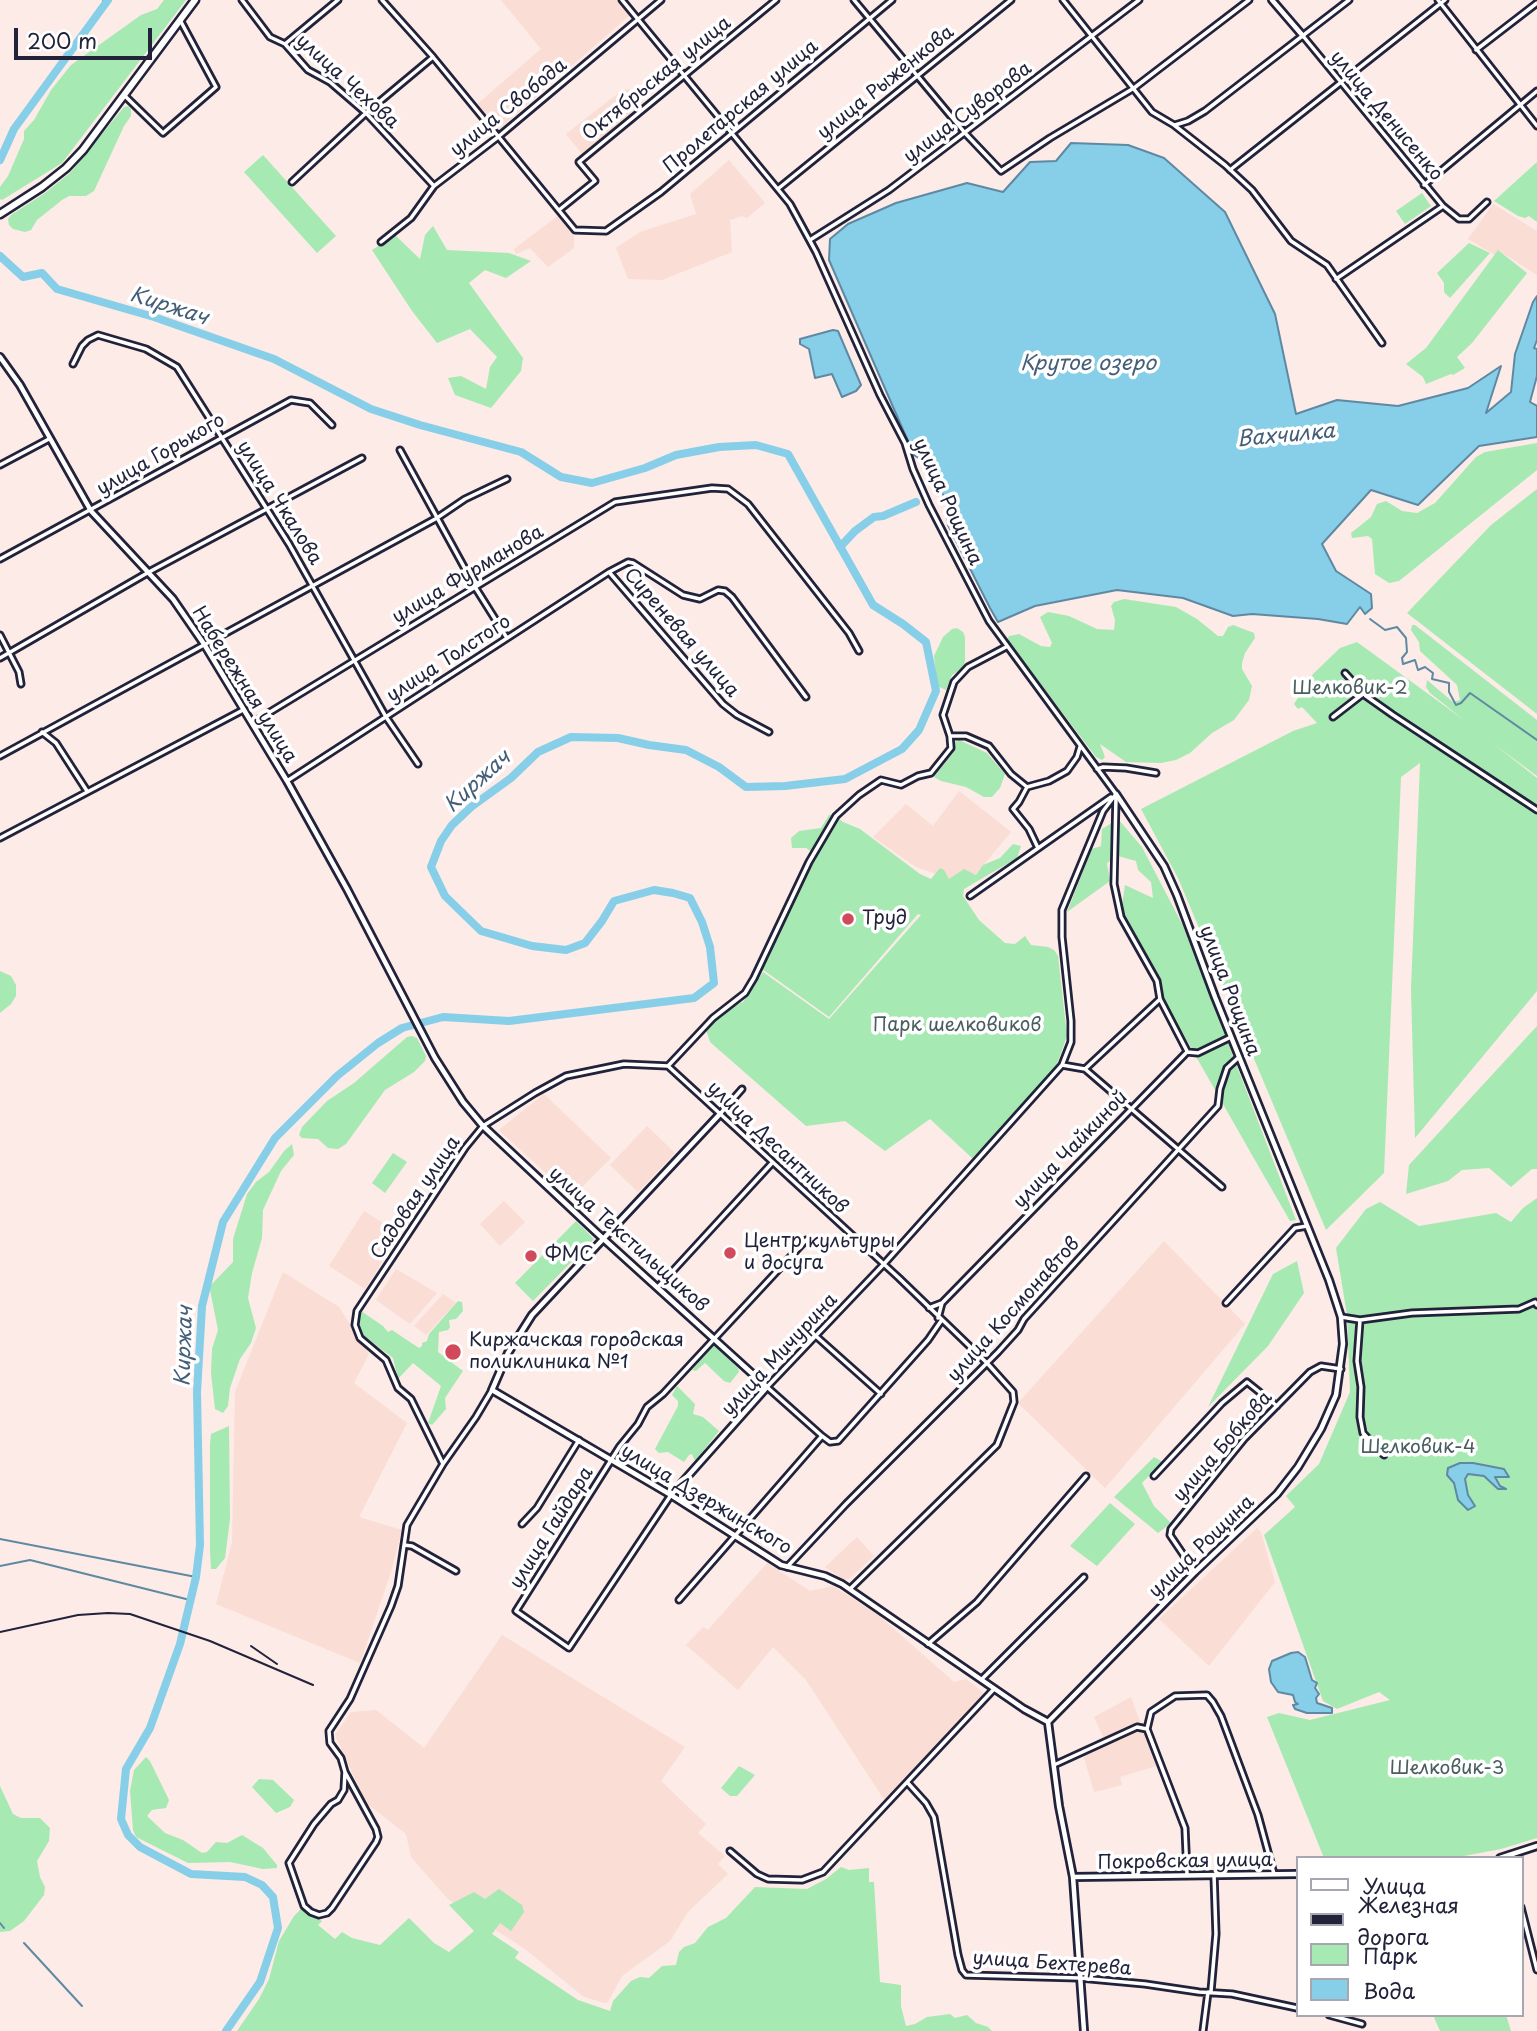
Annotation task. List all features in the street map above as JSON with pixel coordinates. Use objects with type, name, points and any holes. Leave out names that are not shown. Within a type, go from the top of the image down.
[{"type":"main road","points":[[2,213],[42,187],[83,150],[195,0]]},
{"type":"street","name":"улица Чехова","points":[[242,0],[270,37],[285,44],[308,70],[330,82],[366,113],[434,186]]},
{"type":"street","points":[[285,44],[338,0]]},
{"type":"street","points":[[382,0],[433,57],[559,210]]},
{"type":"street","name":"улица Рощина","points":[[622,0],[779,188],[810,240],[880,395],[905,443],[929,505],[989,621],[1116,794],[1164,866],[1329,1280],[1341,1317],[1343,1344],[1336,1395],[1321,1429],[1298,1467],[1277,1494],[1195,1572],[1048,1722]]},
{"type":"street","name":"улица Свобода","points":[[381,242],[411,218],[434,186],[498,137],[661,0]]},
{"type":"street","name":"Октябрьская улица","points":[[559,210],[595,181],[579,162],[776,0]]},
{"type":"street","points":[[854,0],[965,133],[1001,171],[1134,88],[1249,0]]},
{"type":"street","name":"Пролетарская улица","points":[[559,210],[575,230],[606,230],[661,192],[892,0]]},
{"type":"street","name":"улица Рыженкова","points":[[779,188],[1011,0]]},
{"type":"street","points":[[1063,0],[1152,113],[1174,125],[1230,170],[1252,190],[1291,241],[1327,265],[1382,343]]},
{"type":"street","name":"улица Суворова","points":[[810,240],[889,190],[1139,0]]},
{"type":"street","name":"улица Денисенко","points":[[1272,0],[1443,206],[1459,219],[1469,219],[1487,202]]},
{"type":"street","points":[[1174,125],[1188,121],[1205,111],[1349,0]]},
{"type":"street","points":[[1230,170],[1441,1],[1537,126]]},
{"type":"street","points":[[1476,50],[1537,4]]},
{"type":"street","points":[[125,96],[163,133],[216,87],[180,20]]},
{"type":"street","points":[[292,181],[366,113],[433,57]]},
{"type":"street","points":[[1424,185],[1537,91]]},
{"type":"street","points":[[1336,279],[1443,206]]},
{"type":"street","name":"улица Чкалова","points":[[73,365],[82,346],[91,337],[98,335],[146,349],[177,367],[247,474],[313,585],[386,717],[418,764]]},
{"type":"street","name":"Набережная улица","points":[[0,357],[20,385],[91,511],[173,599],[204,644],[287,781],[432,1051]]},
{"type":"street","name":"улица Горького","points":[[0,559],[291,400],[310,402],[332,425]]},
{"type":"street","points":[[0,465],[49,439]]},
{"type":"street","points":[[400,450],[475,587],[507,638]]},
{"type":"street","points":[[0,658],[149,572],[362,458]]},
{"type":"street","points":[[0,756],[437,518],[465,499],[507,479]]},
{"type":"street","name":"улица Фурманова","points":[[252,723],[615,502],[712,488],[728,489],[748,504],[849,633],[859,651]]},
{"type":"street","name":"улица Толстого","points":[[287,781],[628,562],[684,595],[699,599],[718,590],[725,591],[806,697]]},
{"type":"street","name":"Сиреневая улица","points":[[609,572],[723,704],[737,715],[769,732]]},
{"type":"street","points":[[0,635],[19,672],[21,684]]},
{"type":"street","points":[[668,1066],[713,1018],[745,993],[809,862],[836,816],[859,794],[881,780],[901,785],[931,773],[951,748],[943,715],[954,682],[968,667],[1006,647]]},
{"type":"street","points":[[1345,673],[1364,694],[1393,715],[1537,810]]},
{"type":"street","points":[[1333,717],[1364,694]]},
{"type":"street","points":[[0,838],[243,710]]},
{"type":"street","points":[[42,732],[56,743],[87,791]]},
{"type":"street","points":[[950,736],[966,736],[989,746],[1011,774],[1027,787]]},
{"type":"street","points":[[1038,848],[1029,829],[1013,809],[1027,787],[1049,781],[1067,771],[1077,757],[1080,747]]},
{"type":"street","points":[[1097,769],[1104,766],[1156,773]]},
{"type":"street","points":[[970,896],[1116,794]]},
{"type":"street","points":[[1116,794],[1103,811],[1062,910],[1062,937],[1071,1021],[1071,1042],[1062,1065],[1084,1069],[1132,1107],[1222,1187]]},
{"type":"street","points":[[1116,794],[1114,884],[1121,916],[1157,981],[1160,999],[1187,1052]]},
{"type":"street","points":[[1095,808],[1103,811]]},
{"type":"street","points":[[1084,1069],[1160,999]]},
{"type":"street","name":"улица Чайкиной","points":[[929,1308],[942,1303],[1187,1052],[1198,1053],[1231,1037]]},
{"type":"street","name":"улица Текстильщиков","points":[[432,1051],[463,1102],[483,1126],[603,1239],[822,1436]]},
{"type":"street","name":"улица Космонавтов","points":[[787,1567],[987,1363],[1218,1106],[1227,1068],[1239,1057]]},
{"type":"street","name":"Садовая улица","points":[[443,1464],[411,1399],[398,1388],[386,1360],[360,1338],[355,1325],[357,1311],[465,1148],[483,1126],[566,1076],[624,1064],[668,1066]]},
{"type":"street","name":"улица Мичурина","points":[[569,1648],[671,1495],[883,1265],[1062,1065]]},
{"type":"street","name":"улица Десантников","points":[[668,1066],[939,1320]]},
{"type":"street","points":[[345,1772],[341,1796],[314,1824],[289,1863],[304,1906],[319,1915],[327,1913],[376,1842],[376,1829],[328,1737],[350,1699],[391,1606],[398,1586],[407,1525],[492,1390],[508,1353],[531,1315],[742,1089]]},
{"type":"street","points":[[657,1287],[772,1163]]},
{"type":"street","points":[[1227,1303],[1295,1228],[1307,1226]]},
{"type":"street","name":"улица Гайдара","points":[[569,1648],[516,1611],[647,1407],[663,1394],[806,1240]]},
{"type":"street","points":[[1341,1317],[1360,1320],[1412,1313],[1519,1309],[1535,1302],[1537,1305]]},
{"type":"street","name":"улица Чайкиной","points":[[822,1436],[830,1442],[838,1441],[881,1394],[929,1340],[939,1320],[942,1303]]},
{"type":"street","points":[[850,1589],[997,1445],[1014,1402],[1011,1389],[987,1363],[939,1320]]},
{"type":"street","points":[[1360,1320],[1357,1361],[1361,1387],[1360,1417],[1363,1433],[1384,1455]]},
{"type":"street","points":[[817,1337],[881,1394]]},
{"type":"street","name":"улица Бобкова","points":[[1195,1572],[1170,1535],[1171,1529],[1245,1438],[1310,1372],[1321,1366],[1341,1368]]},
{"type":"street","points":[[1154,1476],[1222,1403],[1247,1382],[1277,1406]]},
{"type":"street","name":"улица Дзержинского","points":[[492,1390],[787,1567],[825,1576],[850,1589],[994,1689],[1048,1722]]},
{"type":"street","points":[[679,1601],[822,1436]]},
{"type":"street","points":[[522,1524],[537,1508],[579,1440]]},
{"type":"street","points":[[928,1644],[977,1602],[1086,1476]]},
{"type":"street","points":[[404,1545],[412,1546],[456,1571]]},
{"type":"street","points":[[981,1680],[1084,1577]]},
{"type":"street","points":[[730,1851],[762,1877],[790,1881],[812,1877],[832,1864],[994,1689]]},
{"type":"street","points":[[1187,1874],[1185,1828],[1147,1729],[1151,1712],[1175,1696],[1206,1695],[1221,1716],[1258,1815],[1274,1874]]},
{"type":"street","points":[[1048,1722],[1059,1806],[1073,1877],[1084,2031]]},
{"type":"street","points":[[1054,1765],[1137,1727],[1147,1729]]},
{"type":"street","name":"улица Бехтерева","points":[[907,1782],[926,1803],[934,1817],[958,1955],[963,1972],[969,1976],[1080,1978],[1232,1994],[1296,2008]]},
{"type":"street","points":[[1507,1856],[1537,1846]]},
{"type":"street","name":"Покровская улица","points":[[1073,1877],[1296,1874]]},
{"type":"street","points":[[1203,2031],[1216,1934],[1214,1875]]},
{"type":"street","points":[[1523,1915],[1537,1970]]},
{"type":"street","points":[[1336,2017],[1362,2024]]},
{"type":"shaded area","points":[[501,0],[618,0],[630,15],[497,131],[476,105],[541,49]]},
{"type":"shaded area","points":[[621,91],[636,91],[646,105],[583,155],[566,134]]},
{"type":"shaded area","points":[[729,160],[765,203],[747,218],[742,216],[730,220],[732,252],[662,280],[628,279],[616,248],[640,232],[696,214],[690,194]]},
{"type":"shaded area","points":[[1493,204],[1537,231],[1537,275],[1498,250],[1495,255],[1468,239]]},
{"type":"shaded area","points":[[559,215],[574,232],[574,248],[548,267],[530,248],[516,254],[514,249]]},
{"type":"shaded area","points":[[959,791],[1011,832],[976,874],[954,880],[916,867],[873,837],[906,804],[933,826]]},
{"type":"shaded area","points":[[544,1094],[611,1158],[572,1197],[499,1130]]},
{"type":"shaded area","points":[[647,1126],[675,1153],[638,1192],[610,1165]]},
{"type":"shaded area","points":[[504,1201],[525,1222],[500,1246],[480,1224]]},
{"type":"shaded area","points":[[364,1211],[400,1234],[365,1289],[329,1266]]},
{"type":"shaded area","points":[[1164,1241],[1245,1324],[1105,1488],[1018,1403]]},
{"type":"shaded area","points":[[396,1269],[437,1293],[410,1324],[376,1300]]},
{"type":"shaded area","points":[[283,1272],[339,1307],[369,1354],[354,1383],[407,1423],[359,1517],[402,1530],[391,1572],[360,1663],[216,1604],[232,1543],[235,1392]]},
{"type":"shaded area","points":[[443,1294],[456,1303],[426,1335],[414,1326]]},
{"type":"shaded area","points":[[1257,1528],[1261,1532],[1275,1582],[1209,1666],[1159,1619]]},
{"type":"shaded area","points":[[857,1537],[874,1556],[850,1578],[844,1580],[825,1567]]},
{"type":"shaded area","points":[[767,1563],[810,1591],[833,1586],[877,1614],[954,1682],[966,1679],[986,1695],[885,1801],[806,1680],[773,1647],[738,1690],[686,1645],[703,1627],[708,1630]]},
{"type":"shaded area","points":[[502,1635],[685,1747],[661,1781],[706,1824],[698,1833],[725,1856],[718,1864],[728,1874],[688,1912],[670,1941],[622,1976],[608,2002],[584,1997],[525,1949],[448,1899],[411,1857],[406,1834],[366,1803],[335,1735],[351,1712],[376,1710],[424,1748]]},
{"type":"shaded area","points":[[1131,1697],[1156,1766],[1120,1777],[1122,1785],[1094,1792],[1082,1751],[1105,1741],[1094,1717]]},
{"type":"green space","points":[[164,0],[186,0],[62,163],[0,199],[0,187],[8,176],[24,139],[24,131],[71,65],[141,15],[157,9]]},
{"type":"green space","points":[[128,106],[131,116],[94,191],[86,196],[69,196],[62,200],[37,220],[31,230],[25,232],[13,229],[8,219],[11,215],[70,173],[124,107]]},
{"type":"green space","points":[[263,155],[336,236],[317,253],[244,172]]},
{"type":"green space","points":[[1537,162],[1537,222],[1529,216],[1518,216],[1494,201]]},
{"type":"green space","points":[[1422,193],[1431,206],[1405,224],[1396,211]]},
{"type":"green space","points":[[433,226],[447,250],[509,253],[531,261],[506,278],[485,270],[469,283],[523,358],[521,371],[491,408],[455,395],[448,378],[461,376],[486,389],[490,367],[497,357],[470,329],[437,343],[412,311],[372,250],[395,235],[420,259],[425,235]]},
{"type":"green space","points":[[1469,243],[1490,253],[1450,298],[1444,292],[1444,283],[1437,273]]},
{"type":"green space","points":[[1498,250],[1527,273],[1472,343],[1457,357],[1465,368],[1426,384],[1423,377],[1406,364],[1426,348]]},
{"type":"green space","points":[[1537,443],[1537,470],[1399,581],[1389,583],[1375,574],[1372,539],[1368,536],[1352,538],[1351,533],[1371,517],[1377,504],[1386,501],[1402,511],[1417,513],[1435,503],[1476,457],[1485,452]]},
{"type":"green space","points":[[1537,489],[1537,714],[1407,613],[1491,525]]},
{"type":"green space","points":[[1124,599],[1176,607],[1218,636],[1223,636],[1228,627],[1233,625],[1254,633],[1255,638],[1242,663],[1242,669],[1252,686],[1249,700],[1234,720],[1212,733],[1190,753],[1176,760],[1161,763],[1126,762],[1100,744],[1105,757],[1102,760],[1096,757],[1007,640],[1009,636],[1019,634],[1041,646],[1050,647],[1052,643],[1040,617],[1048,612],[1069,616],[1097,629],[1114,630],[1115,620],[1111,606]]},
{"type":"green space","name":"Шелковик-2","points":[[1412,625],[1537,720],[1537,776],[1494,744],[1537,778],[1537,991],[1415,1138],[1411,989],[1420,763],[1401,777],[1384,1173],[1326,1230],[1178,878],[1141,809],[1293,731],[1317,723],[1302,707],[1298,709],[1294,704],[1313,674],[1340,648],[1357,642],[1464,720],[1426,687],[1427,680],[1453,702],[1460,700],[1457,685],[1420,651],[1419,642],[1411,630]]},
{"type":"green space","points":[[957,628],[965,637],[965,661],[963,668],[952,675],[946,690],[937,686],[934,656],[943,637]]},
{"type":"green space","points":[[959,740],[987,753],[1005,774],[1000,788],[992,797],[984,797],[966,787],[934,777],[953,753],[953,743]]},
{"type":"green space","name":"Парк шелковиков","points":[[833,814],[843,822],[860,829],[920,874],[931,879],[940,868],[949,879],[964,869],[976,875],[983,865],[1000,858],[1013,844],[1021,846],[1017,858],[964,889],[963,896],[979,920],[1005,943],[1015,944],[1025,936],[1031,945],[1054,950],[1058,956],[1067,1036],[1057,1064],[1016,1115],[972,1158],[930,1119],[885,1151],[845,1121],[806,1126],[710,1042],[705,1027],[722,1012],[743,1002],[763,972],[829,1019],[921,915],[918,914],[829,1017],[762,969],[789,904],[815,854],[806,848],[792,848],[791,838],[799,831],[821,828],[829,815]]},
{"type":"green space","points":[[1118,819],[1142,847],[1183,926],[1296,1220],[1290,1221],[1165,1002],[1160,981],[1121,912],[1125,885],[1153,898],[1151,882],[1138,870],[1136,861],[1118,856],[1107,863],[1110,881],[1067,912],[1092,849],[1101,846],[1102,829]]},
{"type":"green space","points":[[0,971],[11,976],[16,985],[16,996],[0,1013]]},
{"type":"green space","points":[[1537,1026],[1537,1169],[1532,1169],[1511,1187],[1489,1168],[1462,1170],[1448,1181],[1406,1194],[1409,1165]]},
{"type":"green space","points":[[407,1037],[417,1038],[426,1056],[425,1061],[414,1072],[385,1090],[346,1144],[338,1149],[328,1148],[318,1139],[302,1138],[299,1135],[302,1127],[327,1101],[354,1083]]},
{"type":"green space","points":[[292,1144],[294,1155],[281,1171],[263,1210],[262,1238],[248,1298],[256,1328],[251,1343],[240,1359],[230,1388],[228,1406],[223,1413],[215,1409],[211,1373],[212,1349],[218,1330],[211,1285],[233,1262],[233,1239],[247,1194]]},
{"type":"green space","points":[[393,1153],[407,1162],[385,1193],[372,1183]]},
{"type":"green space","points":[[1537,1198],[1537,1838],[1501,1849],[1464,1856],[1323,1856],[1267,1717],[1279,1713],[1310,1720],[1390,1700],[1379,1692],[1337,1709],[1323,1701],[1264,1535],[1295,1507],[1286,1496],[1319,1464],[1350,1392],[1347,1315],[1336,1248],[1366,1209],[1380,1202],[1419,1226],[1496,1213],[1511,1222],[1523,1208]]},
{"type":"green space","points":[[576,1221],[594,1239],[533,1301],[515,1283]]},
{"type":"green space","points":[[1297,1261],[1304,1293],[1268,1346],[1208,1407],[1273,1274]]},
{"type":"green space","points":[[458,1301],[462,1302],[463,1311],[456,1319],[449,1320],[448,1330],[439,1332],[438,1352],[463,1371],[445,1398],[446,1409],[432,1425],[428,1423],[441,1386],[413,1363],[398,1379],[393,1358],[359,1332],[357,1324],[361,1311],[388,1332],[392,1330],[419,1348]]},
{"type":"green space","points":[[714,1345],[738,1368],[739,1372],[730,1383],[724,1381],[705,1363],[696,1371],[692,1370]]},
{"type":"green space","points":[[677,1386],[695,1404],[693,1414],[703,1417],[719,1431],[695,1461],[692,1454],[684,1462],[668,1452],[659,1453],[655,1449],[678,1406],[678,1401],[672,1395]]},
{"type":"green space","points":[[229,1426],[230,1519],[225,1558],[216,1569],[211,1569],[211,1434]]},
{"type":"green space","points":[[1154,1457],[1163,1462],[1142,1483],[1154,1506],[1171,1523],[1158,1533],[1114,1497]]},
{"type":"green space","points":[[1110,1503],[1135,1524],[1097,1566],[1070,1546]]},
{"type":"green space","points":[[146,1757],[169,1800],[166,1808],[152,1810],[147,1816],[165,1833],[183,1840],[202,1853],[207,1852],[216,1842],[227,1843],[242,1835],[263,1848],[277,1868],[263,1869],[230,1862],[188,1863],[136,1837],[130,1791],[134,1770]]},
{"type":"green space","points":[[739,1766],[755,1775],[737,1796],[730,1796],[721,1788]]},
{"type":"green space","points":[[259,1779],[273,1780],[294,1800],[290,1807],[276,1813],[252,1787]]},
{"type":"green space","points":[[0,1786],[13,1814],[21,1818],[40,1818],[50,1828],[49,1841],[37,1861],[45,1887],[44,1895],[24,1921],[10,1931],[0,1932]]},
{"type":"green space","points":[[841,1867],[849,1870],[869,1868],[869,1882],[874,1882],[880,1982],[901,1985],[901,2006],[906,2026],[927,2017],[950,2014],[955,2018],[967,2015],[992,2031],[237,2031],[269,1979],[279,1941],[302,1908],[322,1921],[318,1925],[335,1939],[342,1932],[352,1938],[380,1945],[409,1918],[434,1943],[449,1952],[474,1931],[449,1905],[474,1892],[485,1899],[499,1889],[522,1905],[524,1912],[511,1931],[500,1923],[492,1934],[519,1952],[515,1958],[578,2000],[610,2011],[613,2001],[631,1981],[640,1977],[649,1978],[662,1966],[676,1965],[679,1952],[684,1947],[695,1943],[708,1927],[726,1918],[755,1887],[807,1889]]},
{"type":"green space","points":[[1434,2017],[1507,2017],[1511,2031],[1440,2031]]},
{"type":"water","name":"Крутое озеро","points":[[1071,143],[1128,145],[1164,158],[1225,212],[1275,314],[1296,414],[1337,400],[1398,406],[1468,388],[1501,366],[1486,413],[1511,392],[1515,354],[1537,296],[1537,340],[1534,348],[1537,349],[1537,376],[1530,402],[1537,406],[1537,437],[1479,446],[1418,505],[1371,490],[1322,544],[1336,571],[1371,594],[1372,608],[1365,614],[1360,607],[1347,624],[1252,614],[1233,616],[1183,598],[1117,590],[1035,606],[998,622],[948,525],[948,501],[941,492],[940,485],[932,482],[924,469],[926,463],[914,455],[829,260],[830,239],[848,224],[896,203],[967,183],[1003,192],[1030,162],[1056,161]]},
{"type":"water","points":[[838,331],[861,385],[856,391],[842,397],[832,374],[815,378],[809,349],[800,344],[800,339]]},
{"type":"water","points":[[1460,1463],[1504,1469],[1509,1477],[1495,1477],[1500,1486],[1506,1489],[1498,1489],[1484,1476],[1468,1474],[1465,1479],[1468,1495],[1475,1506],[1468,1510],[1458,1500],[1454,1483],[1447,1475],[1448,1468]]},
{"type":"water","points":[[1298,1652],[1305,1657],[1312,1680],[1317,1683],[1317,1703],[1332,1708],[1332,1713],[1307,1713],[1295,1709],[1293,1705],[1298,1704],[1293,1695],[1278,1692],[1271,1682],[1269,1669],[1272,1661]]},
{"type":"waterway","name":"Киржач","points":[[103,0],[106,3]]},
{"type":"waterway","name":"Киржач","points":[[0,160],[14,129],[108,0]]},
{"type":"waterway","name":"Киржач","points":[[0,256],[23,277],[42,273],[57,289],[154,317],[274,359],[371,409],[521,452],[561,477],[592,483],[645,468],[676,455],[719,447],[756,445],[788,454],[873,605],[926,642],[936,691],[919,730],[902,749],[845,779],[785,786],[746,787],[719,767],[686,750],[618,738],[571,737],[538,752],[511,778],[471,807],[452,825],[441,841],[431,867],[445,896],[481,931],[532,946],[566,950],[585,943],[614,901],[654,890],[690,898],[710,947],[714,983],[694,998],[509,1021],[443,1017],[402,1028],[378,1043],[337,1076],[275,1138],[223,1222],[202,1306],[197,1392],[200,1545],[196,1577],[180,1644],[150,1728],[126,1769],[121,1819],[128,1835],[140,1847],[191,1874],[245,1877],[262,1885],[273,1897],[278,1928],[260,1982],[226,2031]]},
{"type":"waterway","name":"Вахчилка","points":[[840,547],[874,517],[916,502]]},
{"type":"waterway","points":[[1370,619],[1385,630],[1397,627],[1406,638],[1407,652],[1402,658],[1403,664],[1415,660],[1418,670],[1425,667],[1433,673],[1432,679],[1449,683],[1449,692],[1456,705],[1470,693],[1537,740]]},
{"type":"waterway","points":[[0,1539],[196,1577]]},
{"type":"waterway","points":[[0,1566],[30,1560],[190,1600]]},
{"type":"waterway","points":[[0,1923],[4,1928]]},
{"type":"waterway","points":[[24,1943],[82,2006]]},
{"type":"railway","points":[[0,1632],[78,1615],[130,1614],[210,1641],[313,1685]]},
{"type":"railway","points":[[251,1646],[277,1664]]},
{"type":"place","name":"Труд","points":[[848,919]]},
{"type":"place","name":"Центр культуры и досуга","points":[[730,1253]]},
{"type":"place","name":"ФМС","points":[[531,1256]]},
{"type":"place","name":"Киржачская городская поликлиника №1","points":[[453,1352]]},
{"type":"park label","name":"Шелковик-4","points":[[1418,1448]]},
{"type":"park label","name":"Шелковик-3","points":[[1447,1769]]}]
